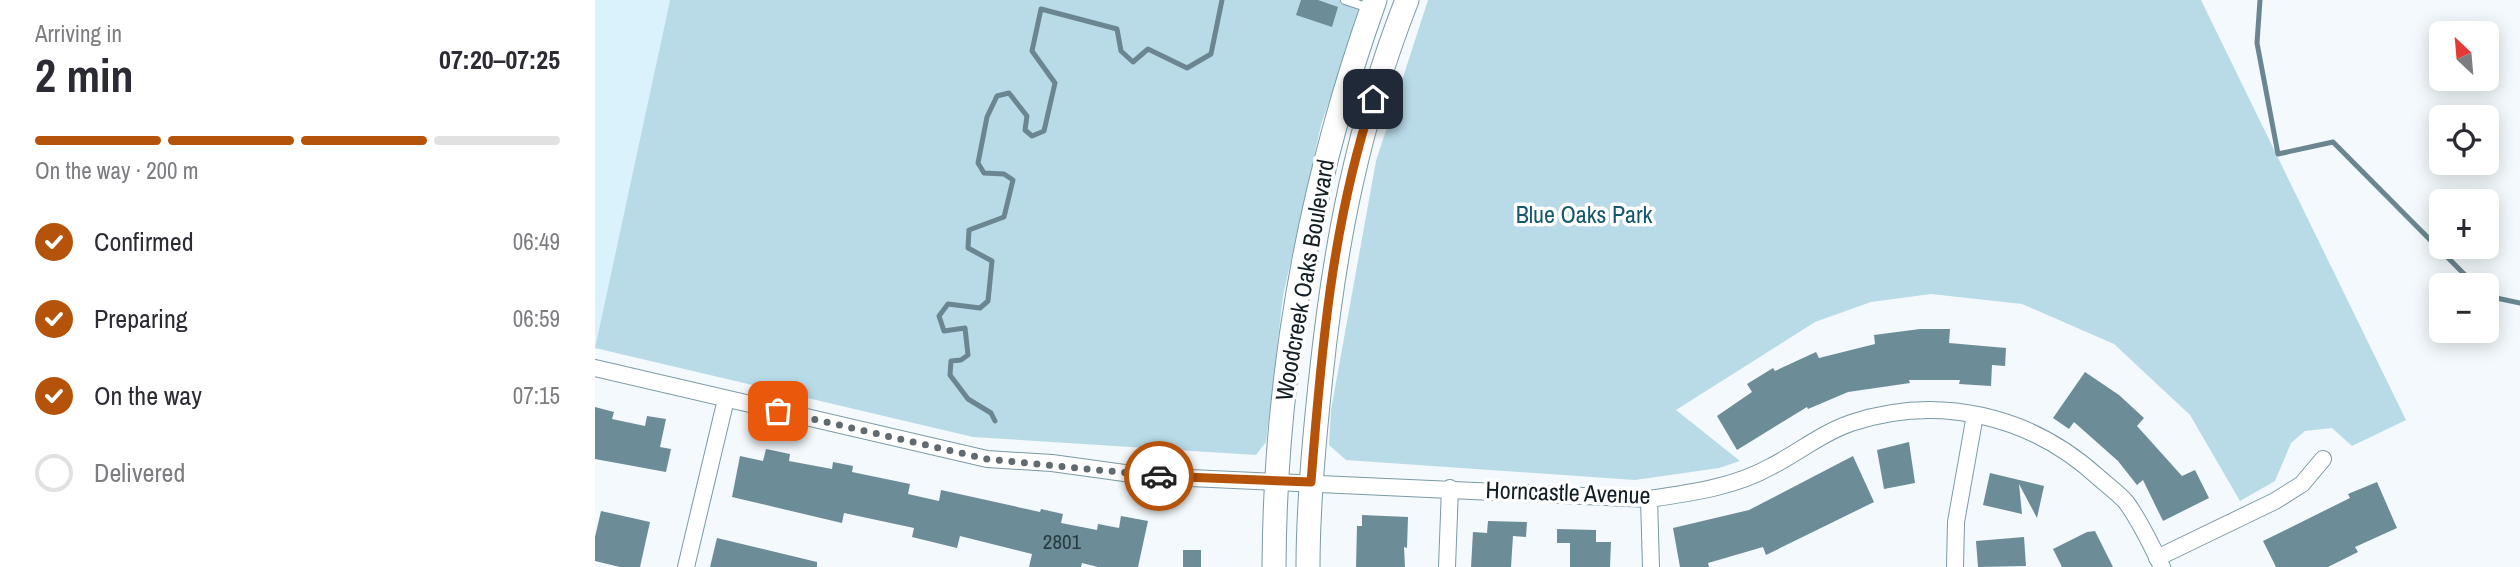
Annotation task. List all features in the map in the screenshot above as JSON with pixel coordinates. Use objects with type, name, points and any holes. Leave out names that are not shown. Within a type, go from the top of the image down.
[{"type":"main road","name":"Woodcreek Oaks Boulevard","points":[[1308,567],[1311,482],[1328,296],[1340,224],[1366,121],[1407,0]]},
{"type":"main road","name":"Woodcreek Oaks Boulevard","points":[[1274,567],[1277,481],[1287,365],[1312,216],[1339,106],[1374,5]]},
{"type":"street","points":[[595,368],[987,459],[1052,463],[1146,476],[1277,481]]},
{"type":"street","points":[[686,567],[726,399]]},
{"type":"street","name":"Horncastle Avenue","points":[[1277,481],[1649,499],[1725,485],[1771,467],[1809,443],[1849,424],[1891,412],[1950,410],[2032,430],[2078,459],[2124,500],[2142,526],[2159,563]]},
{"type":"street","points":[[1955,567],[1956,522],[1975,415]]},
{"type":"street","points":[[2159,563],[2302,484],[2323,459]]},
{"type":"street","points":[[1447,567],[1450,488]]},
{"type":"street","points":[[1649,499],[1651,567]]},
{"type":"lane","points":[[1345,0],[1374,5]]},
{"type":"shaded area","points":[[595,0],[670,0],[595,348]]},
{"type":"green space","points":[[670,0],[1364,0],[1321,125],[1283,296],[1266,442],[1256,455],[973,437],[595,348]]},
{"type":"green space","name":"Blue Oaks Park","points":[[1428,0],[2201,0],[2406,420],[2352,446],[2332,428],[2305,431],[2291,443],[2275,481],[2240,501],[2190,415],[2114,344],[2022,304],[1931,294],[1871,302],[1815,322],[1676,410],[1740,461],[1719,468],[1635,480],[1346,460],[1329,445],[1331,410],[1376,161]]},
{"type":"building","points":[[1301,0],[1318,0],[1338,7],[1332,27],[1296,15]]},
{"type":"building","points":[[1920,329],[1950,329],[1949,343],[2006,348],[2005,366],[1992,365],[1991,386],[1959,384],[1960,380],[1909,380],[1910,383],[1848,392],[1808,409],[1807,407],[1737,450],[1717,416],[1752,392],[1747,384],[1773,368],[1775,371],[1816,352],[1819,358],[1875,344],[1874,335]]},
{"type":"building","points":[[2085,372],[2119,395],[2144,418],[2137,426],[2182,476],[2195,470],[2209,498],[2163,521],[2143,480],[2137,485],[2118,461],[2074,422],[2069,429],[2053,418]]},
{"type":"building","points":[[595,407],[614,412],[612,419],[645,426],[647,416],[666,419],[660,447],[671,449],[666,472],[595,459]]},
{"type":"building","points":[[1909,442],[1915,483],[1884,489],[1877,450]]},
{"type":"building","points":[[766,449],[790,454],[789,461],[832,469],[833,462],[853,466],[852,472],[910,484],[908,494],[939,501],[941,490],[1040,512],[1041,509],[1063,514],[1061,523],[1097,530],[1098,524],[1119,528],[1121,516],[1148,521],[1138,567],[1098,567],[1082,563],[1081,567],[1029,567],[1032,554],[960,536],[957,548],[912,537],[914,528],[844,513],[842,523],[732,497],[740,456],[763,461]]},
{"type":"building","points":[[1853,456],[1874,502],[1766,555],[1763,547],[1708,563],[1709,567],[1680,567],[1673,528],[1749,510]]},
{"type":"building","points":[[1990,473],[2044,486],[2037,518],[2019,484],[2022,514],[1983,505]]},
{"type":"building","points":[[2377,482],[2397,528],[2355,547],[2358,552],[2328,567],[2276,567],[2263,541],[2350,498],[2348,494]]},
{"type":"building","points":[[601,511],[650,522],[640,567],[620,567],[595,561],[595,537]]},
{"type":"building","points":[[1362,515],[1408,517],[1407,548],[1404,547],[1405,567],[1356,567],[1357,526],[1362,526]]},
{"type":"building","points":[[1488,521],[1527,522],[1526,537],[1513,536],[1511,567],[1471,567],[1473,532],[1487,533]]},
{"type":"building","points":[[1557,529],[1596,530],[1596,542],[1611,542],[1610,567],[1570,567],[1570,543],[1557,543]]},
{"type":"building","points":[[2095,531],[2113,567],[2062,567],[2053,549],[2087,532]]},
{"type":"building","points":[[2024,537],[2026,566],[1978,567],[1976,541]]},
{"type":"building","points":[[717,538],[817,562],[817,567],[710,567]]},
{"type":"building","points":[[1183,550],[1201,550],[1201,567],[1183,567]]},
{"type":"waterway","points":[[995,421],[991,413],[968,399],[950,375],[951,361],[961,360],[968,355],[965,328],[944,331],[939,316],[948,304],[980,308],[988,301],[992,261],[968,248],[969,230],[1004,217],[1013,180],[1004,174],[984,173],[978,163],[987,117],[997,96],[1009,93],[1027,116],[1025,130],[1032,136],[1044,131],[1055,83],[1032,51],[1041,9],[1117,29],[1121,51],[1133,62],[1148,49],[1187,68],[1211,54],[1222,0]]},
{"type":"waterway","points":[[2260,0],[2257,43],[2278,154],[2333,142],[2463,273]]},
{"type":"waterway","points":[[2499,299],[2520,303]]},
{"type":"way so far","points":[[778,411],[987,459],[1052,463],[1159,476]]},
{"type":"route","points":[[1159,476],[1311,482],[1328,296],[1354,161],[1373,99]]}]
